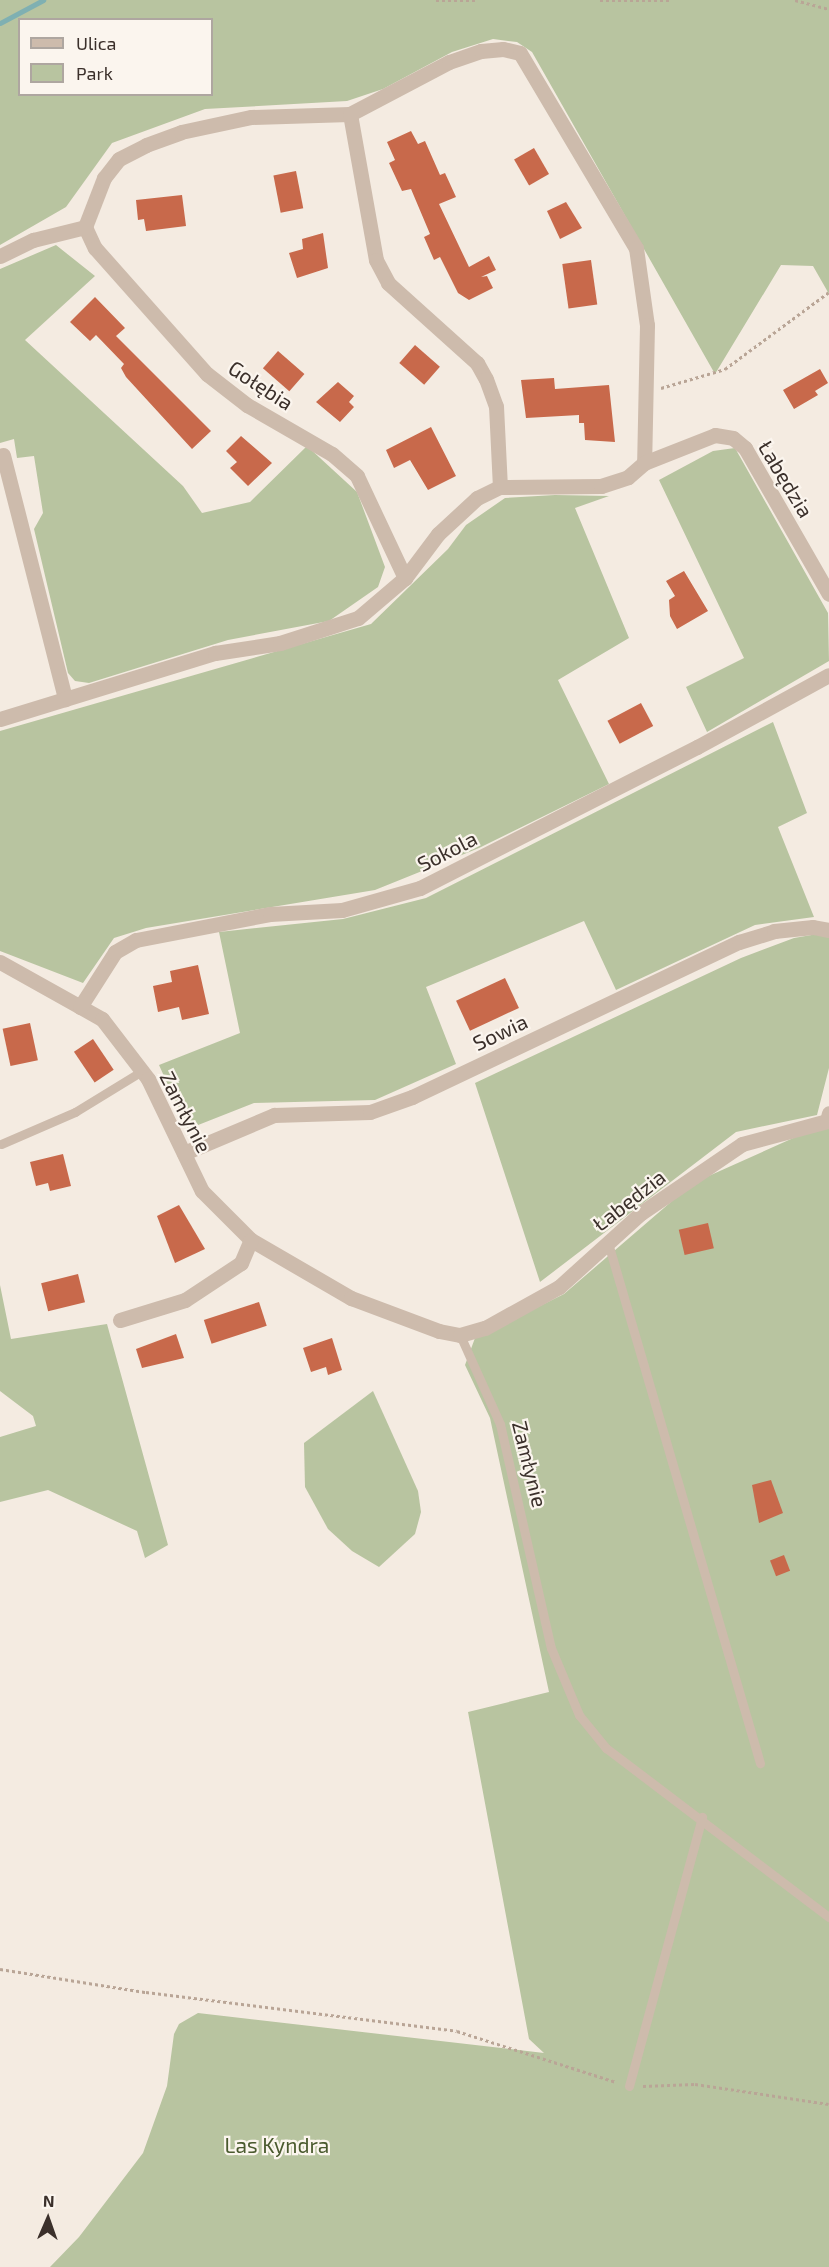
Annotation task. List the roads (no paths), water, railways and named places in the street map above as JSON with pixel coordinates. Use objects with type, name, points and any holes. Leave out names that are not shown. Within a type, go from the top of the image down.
[{"type":"street","points":[[0,256],[33,240],[85,227],[104,178],[119,159],[146,145],[181,132],[251,117],[350,114],[448,62],[481,51],[503,49],[520,53],[636,248],[644,286],[646,391],[644,463]]},
{"type":"street","points":[[0,719],[215,653],[280,643],[358,618],[405,578],[438,534],[477,498],[500,488],[496,406],[486,379],[477,363],[388,283],[376,260],[350,114]]},
{"type":"street","name":"Gołębia","points":[[85,227],[95,248],[207,374],[247,405],[332,454],[357,476],[405,578]]},
{"type":"street","name":"Łabędzia","points":[[500,488],[601,486],[628,477],[644,463],[715,435],[732,438],[745,448],[829,594]]},
{"type":"street","points":[[3,456],[65,699]]},
{"type":"street","name":"Sokola","points":[[80,1007],[115,952],[136,940],[270,914],[342,910],[420,888],[697,747],[829,675]]},
{"type":"street","name":"Sowia","points":[[184,1153],[274,1115],[370,1112],[412,1097],[739,942],[774,931],[813,927],[829,930]]},
{"type":"street","name":"Zamłynie","points":[[0,962],[102,1019],[142,1071],[202,1191],[251,1240],[351,1298],[439,1331],[460,1335]]},
{"type":"street","name":"Łabędzia","points":[[460,1335],[485,1328],[559,1287],[641,1214],[742,1144],[827,1121],[829,1113]]},
{"type":"street","points":[[120,1320],[185,1300],[240,1263],[251,1240]]},
{"type":"lane","name":"Zamłynie","points":[[2,1144],[75,1112],[142,1071]]},
{"type":"lane","points":[[608,1243],[760,1763]]},
{"type":"lane","name":"Zamłynie","points":[[460,1335],[500,1424],[551,1648],[579,1715],[606,1748],[702,1817],[829,1917]]},
{"type":"lane","points":[[629,2086],[702,1817]]},
{"type":"waterway","points":[[0,23],[43,0]]},
{"type":"park label","name":"Las Kyndra","points":[[277,2145]]}]
